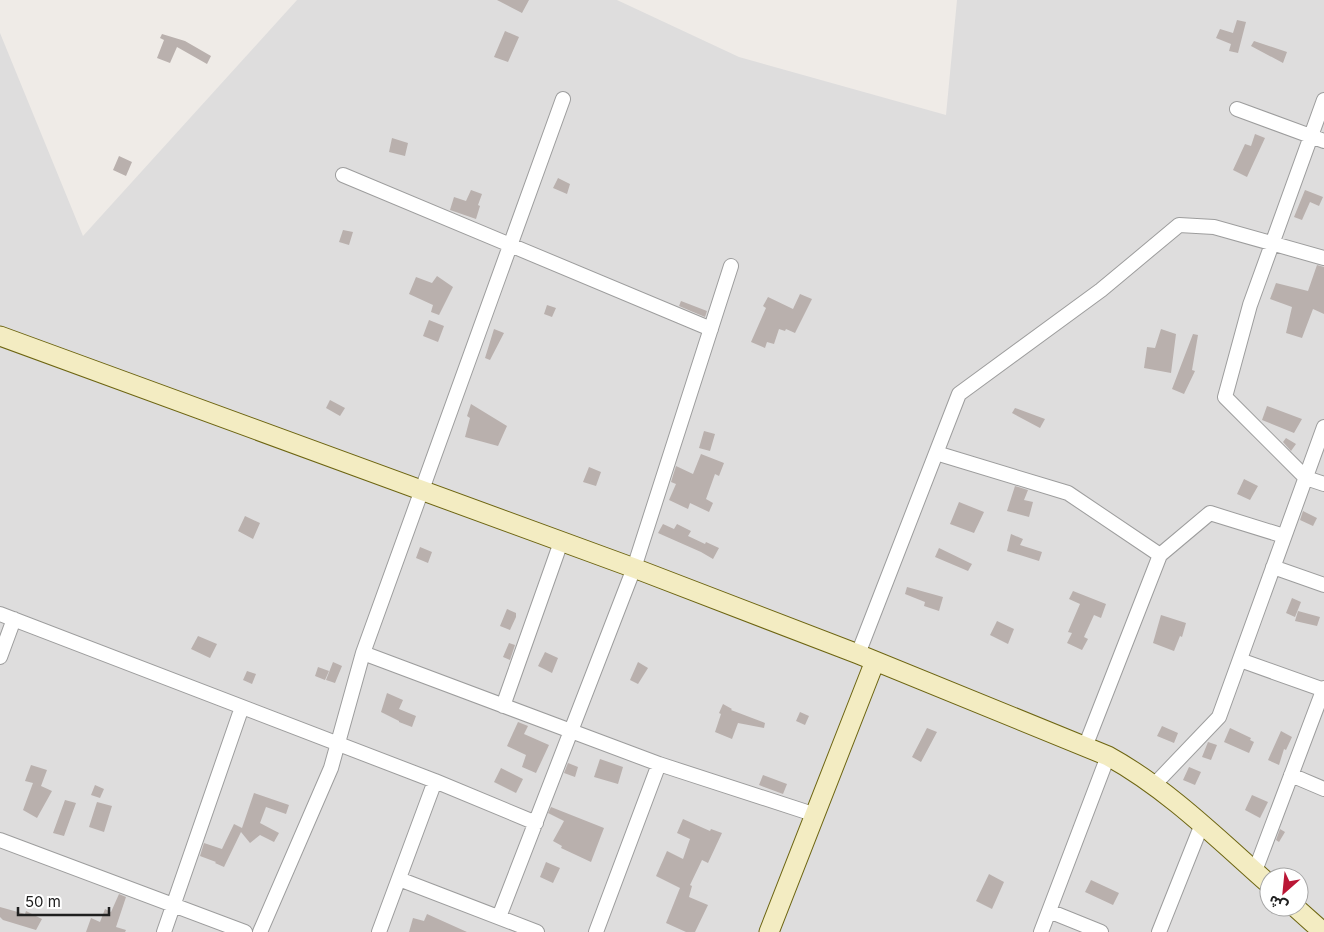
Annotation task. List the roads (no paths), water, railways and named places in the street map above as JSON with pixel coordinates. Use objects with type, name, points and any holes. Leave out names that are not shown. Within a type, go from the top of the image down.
[{"type":"main road","points":[[0,336],[634,568],[867,658],[1108,756],[1132,769],[1154,785],[1202,824],[1259,875]]},
{"type":"main road","points":[[769,932],[816,815],[867,658]]},
{"type":"main road","points":[[1307,917],[1324,932]]},
{"type":"street","points":[[260,932],[331,768],[363,653],[563,99]]},
{"type":"street","points":[[1324,100],[1318,139],[1250,305],[1225,397],[1306,478],[1324,484]]},
{"type":"street","points":[[1237,109],[1318,139]]},
{"type":"street","points":[[343,175],[711,329]]},
{"type":"street","points":[[867,658],[936,453],[959,394],[1101,290],[1179,225],[1214,227],[1324,258]]},
{"type":"street","points":[[499,917],[634,568],[730,266]]},
{"type":"street","points":[[1154,785],[1219,718],[1324,427]]},
{"type":"street","points":[[936,453],[1068,493],[1160,556]]},
{"type":"street","points":[[1086,747],[1160,556],[1210,512],[1284,536]]},
{"type":"street","points":[[503,706],[562,542]]},
{"type":"street","points":[[1273,567],[1324,585]]},
{"type":"street","points":[[0,614],[436,781],[536,823]]},
{"type":"street","points":[[0,656],[14,619]]},
{"type":"street","points":[[363,653],[659,764],[816,815]]},
{"type":"street","points":[[1240,660],[1324,689],[1254,871]]},
{"type":"street","points":[[164,932],[175,906],[242,707]]},
{"type":"street","points":[[1041,932],[1108,756]]},
{"type":"street","points":[[596,932],[659,764]]},
{"type":"street","points":[[1291,775],[1324,789]]},
{"type":"street","points":[[379,932],[436,781]]},
{"type":"street","points":[[1159,932],[1202,824]]},
{"type":"street","points":[[0,840],[244,932]]},
{"type":"street","points":[[399,879],[537,932]]},
{"type":"street","points":[[1049,912],[1101,932]]}]
